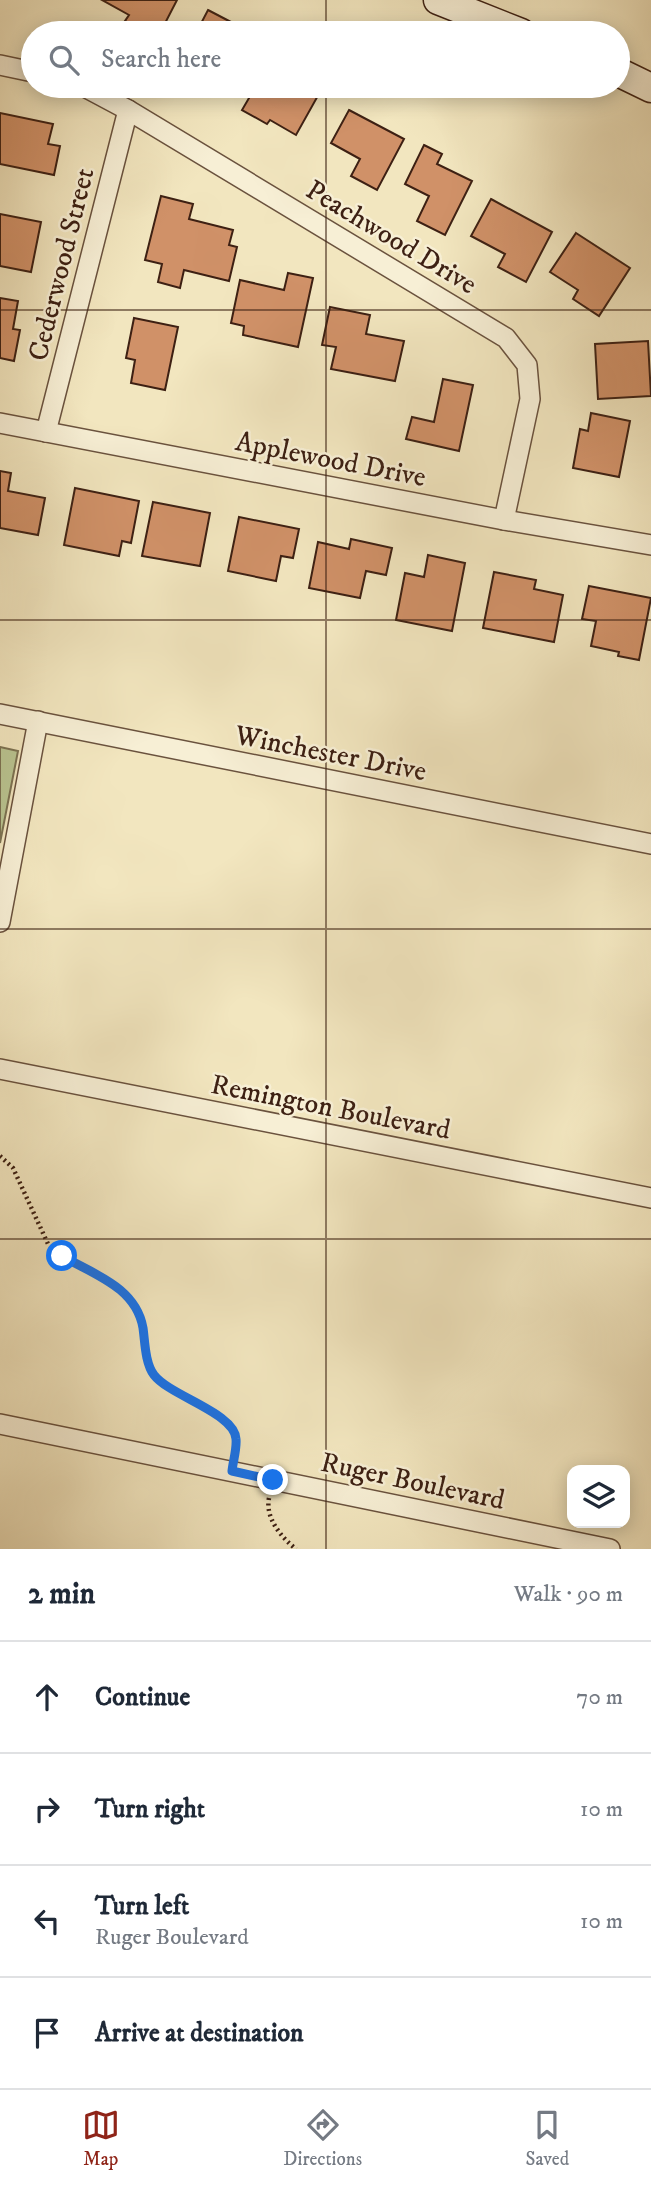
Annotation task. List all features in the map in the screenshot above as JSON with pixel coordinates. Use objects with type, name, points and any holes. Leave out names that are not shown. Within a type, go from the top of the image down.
[{"type":"street","points":[[438,0],[491,21]]},
{"type":"street","points":[[0,65],[21,69]]},
{"type":"street","points":[[630,78],[651,88]]},
{"type":"street","name":"Peachwood Drive","points":[[106,98],[506,338],[527,365],[530,399],[505,520]]},
{"type":"street","name":"Cederwood Street","points":[[46,432],[128,110]]},
{"type":"street","name":"Applewood Drive","points":[[0,423],[505,520],[651,545]]},
{"type":"street","name":"Winchester Drive","points":[[0,714],[651,844]]},
{"type":"street","points":[[0,922],[38,721]]},
{"type":"street","name":"Remington Boulevard","points":[[0,1069],[651,1198]]},
{"type":"street","name":"Ruger Boulevard","points":[[0,1424],[610,1549]]},
{"type":"path","points":[[0,1156],[13,1168],[48,1244],[62,1256],[116,1285],[134,1303],[141,1321],[151,1372],[162,1384],[222,1418],[234,1431],[236,1440],[232,1471]]},
{"type":"path","points":[[273,1480],[267,1507],[274,1524],[296,1549]]},
{"type":"green space","points":[[0,747],[18,751],[0,843]]},
{"type":"building","points":[[102,0],[177,0],[166,21],[125,21],[129,15]]},
{"type":"building","points":[[208,10],[229,21],[202,21]]},
{"type":"building","points":[[249,98],[317,98],[296,135],[270,120],[267,124],[242,110]]},
{"type":"building","points":[[349,110],[404,139],[377,190],[351,176],[360,159],[331,143]]},
{"type":"building","points":[[0,113],[53,124],[48,144],[60,146],[54,175],[0,164]]},
{"type":"building","points":[[424,145],[442,154],[437,164],[472,181],[445,235],[417,221],[429,196],[405,184]]},
{"type":"building","points":[[161,196],[193,204],[189,219],[233,230],[229,245],[237,247],[229,281],[184,270],[180,288],[158,282],[162,264],[145,260]]},
{"type":"building","points":[[491,199],[552,232],[526,282],[498,267],[505,254],[471,236]]},
{"type":"building","points":[[0,214],[41,222],[31,272],[0,266]]},
{"type":"building","points":[[576,233],[630,268],[599,316],[573,299],[578,290],[550,272]]},
{"type":"building","points":[[288,273],[313,278],[298,347],[243,335],[244,326],[231,323],[240,280],[284,290]]},
{"type":"building","points":[[0,298],[18,301],[13,329],[20,330],[14,361],[0,358]]},
{"type":"building","points":[[330,307],[370,315],[366,334],[404,341],[395,381],[331,369],[336,347],[322,345]]},
{"type":"building","points":[[134,318],[178,327],[165,390],[131,383],[135,360],[126,358]]},
{"type":"building","points":[[648,341],[651,396],[598,399],[595,344]]},
{"type":"building","points":[[443,379],[473,385],[459,451],[406,439],[412,417],[434,422]]},
{"type":"building","points":[[591,413],[630,421],[619,477],[573,468],[580,429],[588,431]]},
{"type":"building","points":[[0,471],[11,473],[8,491],[45,498],[38,535],[0,528]]},
{"type":"building","points":[[75,488],[139,501],[131,543],[122,541],[119,556],[64,545]]},
{"type":"building","points":[[153,502],[210,513],[200,566],[142,556]]},
{"type":"building","points":[[239,517],[299,529],[293,558],[281,556],[276,581],[228,571]]},
{"type":"building","points":[[351,539],[392,548],[386,575],[366,571],[360,598],[309,588],[318,542],[349,549]]},
{"type":"building","points":[[428,555],[465,563],[452,631],[396,620],[405,573],[424,577]]},
{"type":"building","points":[[494,572],[536,580],[534,589],[563,595],[554,642],[483,628]]},
{"type":"building","points":[[589,586],[651,598],[639,660],[591,646],[596,621],[582,619]]},
{"type":"route","points":[[62,1256],[116,1285],[134,1303],[141,1321],[151,1372],[162,1384],[222,1418],[234,1431],[236,1440],[232,1471],[273,1480]]}]
